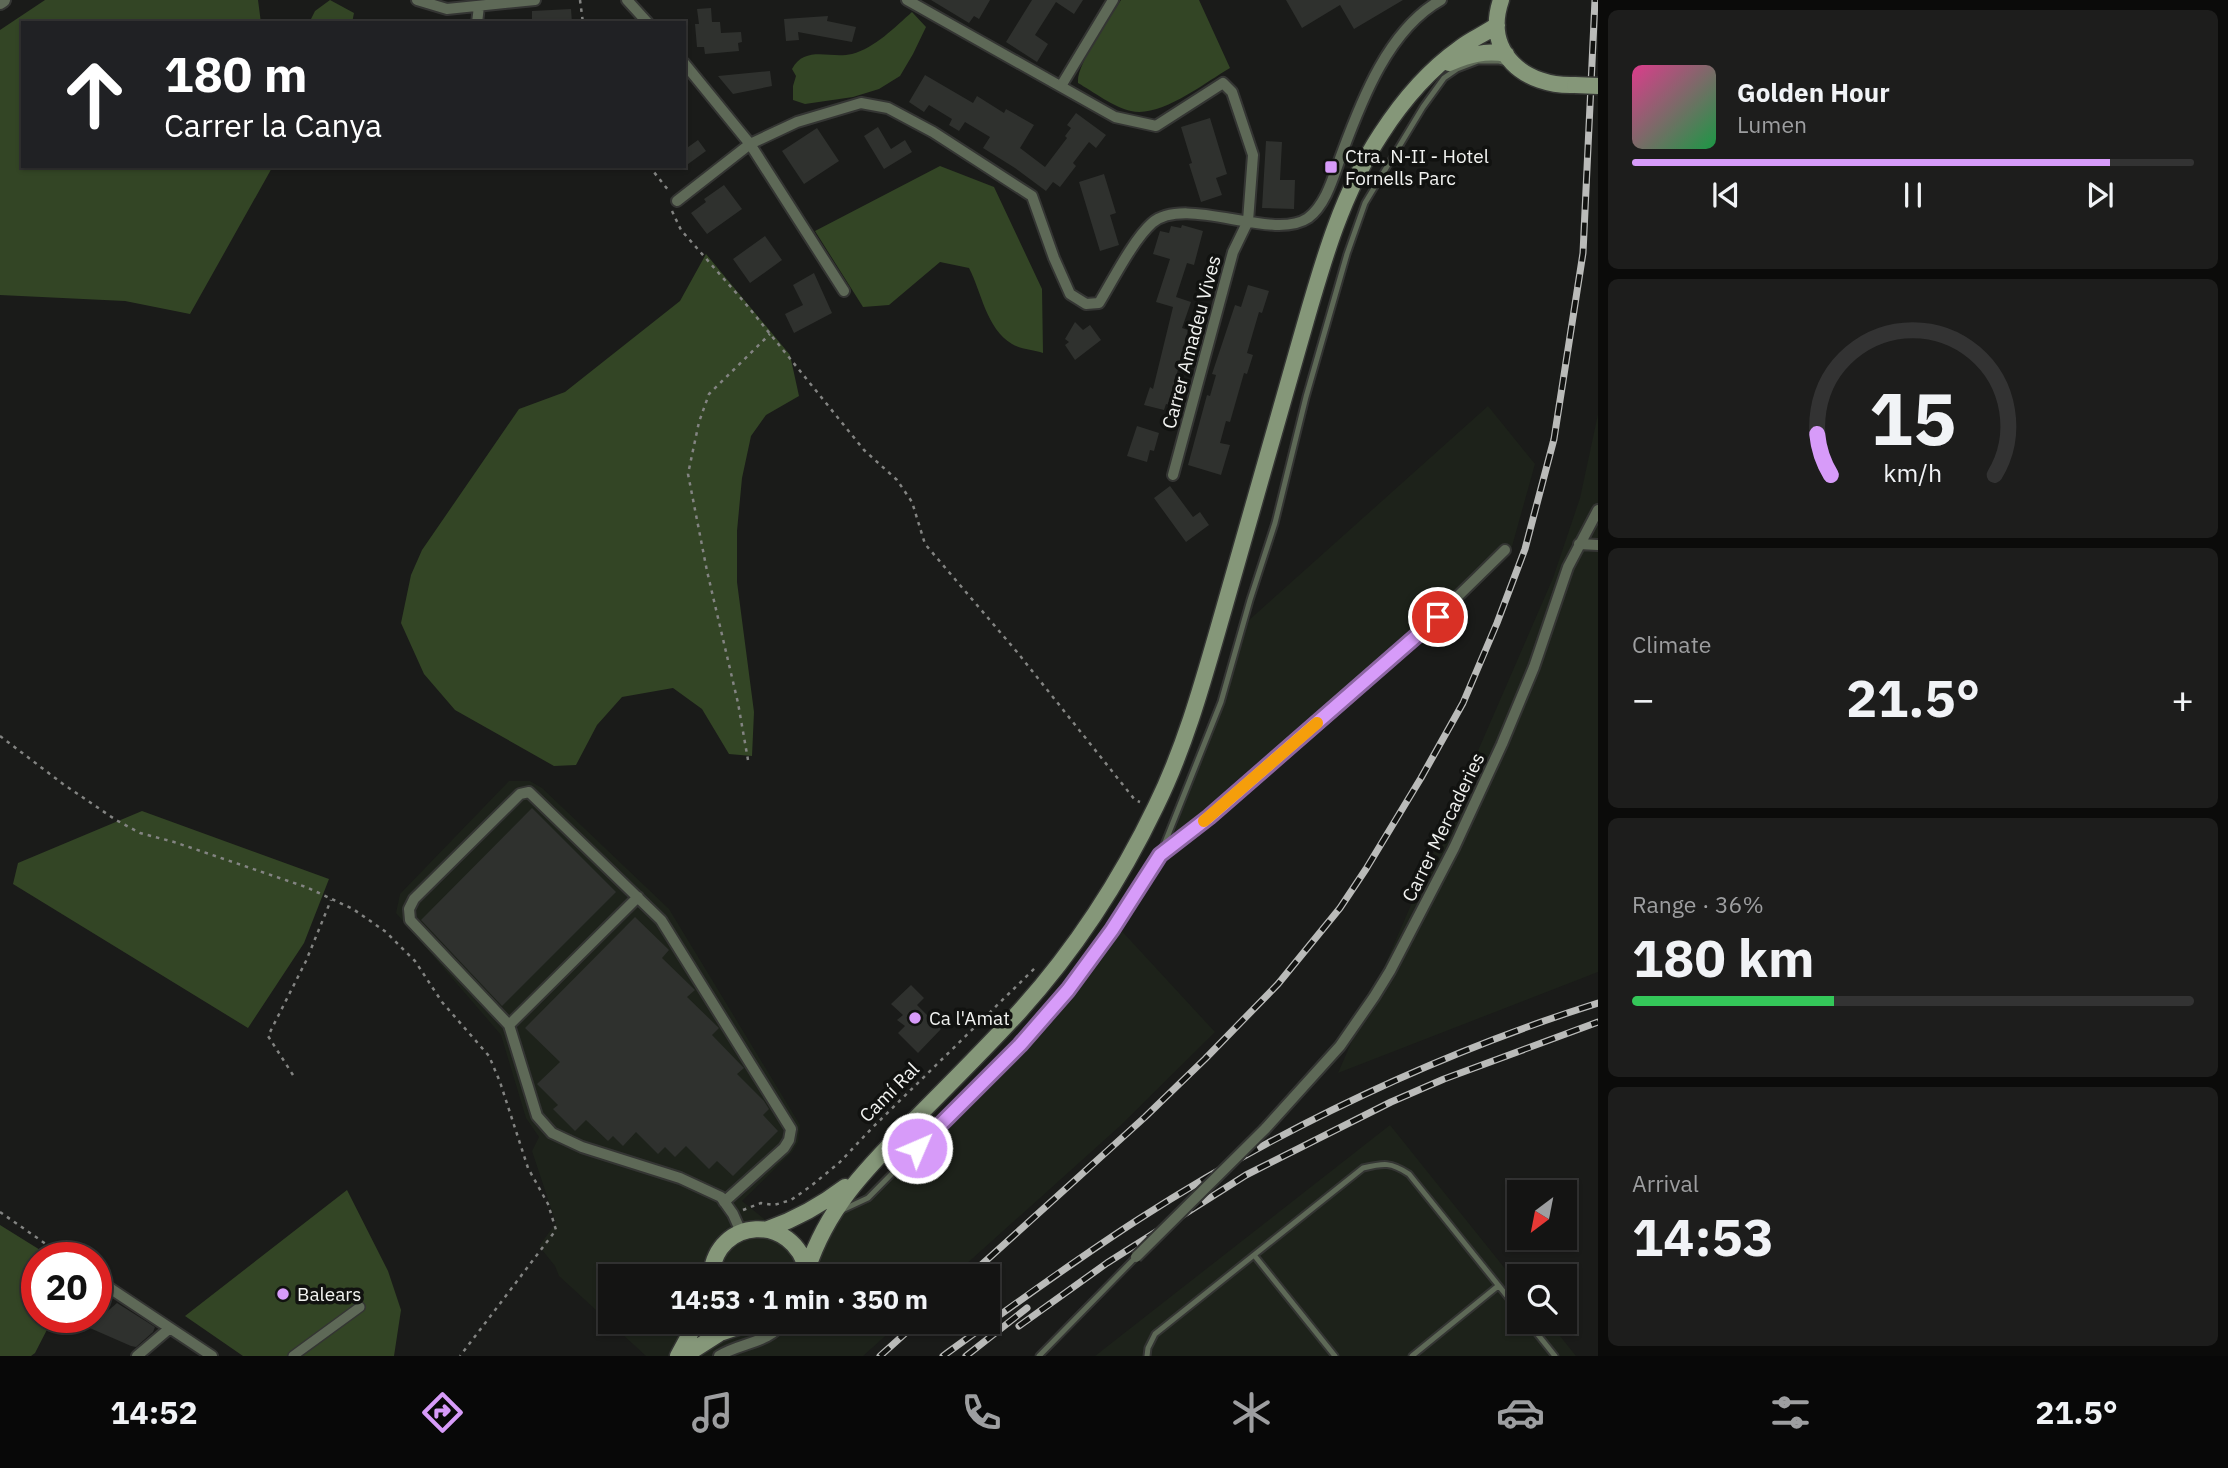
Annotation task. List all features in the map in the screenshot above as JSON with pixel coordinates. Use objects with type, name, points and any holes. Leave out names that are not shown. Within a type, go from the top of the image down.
[{"type":"main road","points":[[1501,0],[1497,33],[1509,59]]},
{"type":"main road","points":[[810,1264],[815,1245],[831,1215],[858,1178],[993,1040],[1046,980],[1104,903],[1154,810],[1171,772],[1200,691],[1311,301],[1342,207],[1380,134],[1419,85],[1460,47],[1497,25]]},
{"type":"main road","points":[[1437,68],[1480,52],[1490,51],[1509,59],[1537,81],[1556,85],[1598,86]]},
{"type":"main road","points":[[712,1264],[729,1239],[750,1229],[768,1229],[796,1219],[858,1178]]},
{"type":"main road","points":[[768,1229],[781,1234],[794,1244],[806,1264]]},
{"type":"main road","points":[[678,1356],[690,1334]]},
{"type":"main road","points":[[684,1356],[718,1334]]},
{"type":"street","points":[[418,0],[447,9],[535,0]]},
{"type":"street","points":[[627,0],[646,21]]},
{"type":"street","points":[[906,0],[925,4],[1115,117],[1156,126],[1223,83],[1232,92],[1253,155],[1248,221]]},
{"type":"street","points":[[1061,86],[1113,0]]},
{"type":"street","points":[[677,201],[750,144],[797,122],[861,103],[888,108],[933,132],[1032,196],[1070,294],[1086,304],[1099,303],[1153,222],[1177,213],[1281,225],[1306,219],[1317,209],[1336,170],[1360,106],[1401,35],[1425,9],[1441,0]]},
{"type":"street","points":[[477,21],[479,6]]},
{"type":"street","points":[[686,66],[750,144],[844,292]]},
{"type":"street","name":"Carrer Amadeu Vives","points":[[1173,475],[1233,252],[1248,221]]},
{"type":"street","name":"Carrer Mercaderies","points":[[1136,1257],[1265,1129],[1340,1046],[1374,997],[1459,837],[1518,709],[1568,567],[1598,510]]},
{"type":"street","points":[[1579,544],[1598,545]]},
{"type":"street","points":[[1160,855],[1209,817],[1364,684],[1506,550]]},
{"type":"street","points":[[724,1202],[784,1149],[789,1140],[790,1129],[661,920],[529,792],[520,794],[414,899],[409,909],[410,920],[509,1025],[537,1116],[552,1133],[582,1147],[680,1178],[721,1197],[741,1232]]},
{"type":"street","points":[[509,1025],[638,897]]},
{"type":"street","points":[[112,1290],[212,1356]]},
{"type":"street","points":[[293,1356],[360,1307]]},
{"type":"street","points":[[137,1356],[170,1328]]},
{"type":"street","points":[[719,1356],[740,1345],[772,1334]]},
{"type":"lane","points":[[831,1215],[868,1198],[1038,1025],[1090,961],[1160,855],[1222,702],[1250,600],[1275,523],[1306,397],[1346,254],[1365,204],[1423,107],[1444,78],[1457,69],[1478,61],[1509,59]]},
{"type":"lane","points":[[1147,1356],[1155,1334],[1363,1168],[1379,1164],[1395,1165],[1409,1174],[1507,1297]]},
{"type":"lane","points":[[1254,1255],[1335,1356]]},
{"type":"lane","points":[[1040,1356],[1136,1257]]},
{"type":"lane","points":[[1412,1356],[1498,1286]]},
{"type":"lane","points":[[1537,1334],[1555,1356]]},
{"type":"path","points":[[580,0],[583,21]]},
{"type":"path","points":[[651,168],[677,201],[671,212],[681,230],[710,261],[864,450],[897,480],[912,502],[925,544],[1017,652],[1135,800],[1154,810]]},
{"type":"path","points":[[748,760],[688,474],[699,422],[709,394],[770,334]]},
{"type":"path","points":[[0,736],[62,784],[144,835],[174,842],[306,887],[353,909],[380,926],[418,965],[442,1002],[483,1047],[500,1082],[528,1168],[551,1210],[556,1230],[460,1356]]},
{"type":"path","points":[[293,1075],[268,1036],[306,961],[331,898]]},
{"type":"path","name":"Camí Ral","points":[[733,1214],[761,1203],[774,1205],[791,1200],[811,1186],[840,1162],[1037,966]]},
{"type":"path","points":[[0,1212],[43,1242]]},
{"type":"shaded area","points":[[1488,406],[1535,464],[1511,550],[1171,843],[1248,621]]},
{"type":"shaded area","points":[[1598,414],[1598,972],[1338,1073],[1553,578],[1580,498]]},
{"type":"shaded area","points":[[509,781],[530,781],[542,788],[669,909],[800,1125],[798,1142],[792,1152],[742,1201],[805,1252],[1016,1046],[1119,928],[1215,1032],[1120,1126],[966,1264],[598,1264],[598,1312],[559,1276],[555,1266],[539,1246],[556,1223],[532,1151],[539,1137],[526,1118],[501,1035],[396,913],[400,894]]},
{"type":"shaded area","points":[[1390,1125],[1507,1271],[1507,1334],[1558,1334],[1576,1356],[1095,1356]]},
{"type":"shaded area","points":[[622,1334],[888,1334],[863,1356],[646,1356]]},
{"type":"green space","points":[[45,0],[258,0],[261,21],[21,21],[21,168],[272,168],[190,314],[125,301],[0,295],[0,30]]},
{"type":"green space","points":[[330,0],[354,13],[352,21],[310,21],[315,11]]},
{"type":"green space","points":[[1121,0],[1199,0],[1230,68],[1182,98],[1143,112],[1118,106],[1078,83],[1088,53]]},
{"type":"green space","points":[[912,12],[926,27],[900,76],[879,89],[853,97],[805,104],[793,100],[796,76],[792,69],[797,62],[811,55],[844,55],[860,51],[884,36]]},
{"type":"green space","points":[[940,166],[994,187],[1042,289],[1043,353],[1015,346],[996,329],[969,268],[940,262],[889,305],[863,307],[815,231]]},
{"type":"green space","points":[[706,254],[790,355],[799,396],[766,415],[751,436],[742,478],[737,531],[737,582],[754,712],[752,756],[729,754],[702,709],[673,688],[622,697],[597,725],[576,765],[554,766],[455,710],[424,674],[401,623],[411,575],[422,550],[519,409],[565,392],[680,301]]},
{"type":"green space","points":[[142,811],[329,879],[304,943],[248,1028],[13,884],[18,863]]},
{"type":"green space","points":[[347,1190],[388,1271],[401,1310],[394,1356],[243,1356],[185,1316]]},
{"type":"green space","points":[[0,1225],[27,1242],[21,1242],[21,1333],[45,1333],[31,1356],[0,1356]]},
{"type":"building","points":[[931,0],[990,0],[979,19],[974,16],[969,23]]},
{"type":"building","points":[[1032,0],[1083,0],[1074,14],[1056,2],[1035,35],[1048,44],[1037,62],[1006,42]]},
{"type":"building","points":[[1286,0],[1403,0],[1354,29],[1340,5],[1302,28]]},
{"type":"building","points":[[711,8],[712,22],[720,22],[721,33],[741,32],[739,51],[705,54],[704,47],[697,47],[697,9]]},
{"type":"building","points":[[571,9],[572,21],[532,21],[532,11]]},
{"type":"building","points":[[828,16],[827,21],[856,27],[852,42],[798,32],[799,40],[786,41],[784,19]]},
{"type":"building","points":[[770,71],[772,86],[733,94],[718,76]]},
{"type":"building","points":[[925,75],[973,103],[977,96],[1004,113],[1006,109],[1034,125],[1020,148],[1045,167],[1067,138],[1065,136],[1071,128],[1067,125],[1076,113],[1106,135],[1096,148],[1089,142],[1060,187],[1053,182],[1046,191],[983,148],[990,137],[965,122],[959,131],[949,125],[952,119],[929,105],[924,112],[909,102]]},
{"type":"building","points":[[1210,118],[1227,174],[1216,178],[1222,195],[1201,202],[1181,127]]},
{"type":"building","points":[[878,127],[891,149],[905,140],[912,152],[884,169],[864,136]]},
{"type":"building","points":[[817,128],[839,161],[804,184],[782,151]]},
{"type":"building","points":[[698,140],[706,151],[686,166],[686,149]]},
{"type":"building","points":[[1266,141],[1282,142],[1280,180],[1295,180],[1294,209],[1262,208]]},
{"type":"building","points":[[1104,174],[1116,213],[1110,215],[1119,245],[1100,251],[1079,182]]},
{"type":"building","points":[[724,185],[742,209],[707,234],[691,213],[706,202],[704,199]]},
{"type":"building","points":[[1182,225],[1203,231],[1194,265],[1187,263],[1176,297],[1191,302],[1182,328],[1188,330],[1169,405],[1166,404],[1164,410],[1144,405],[1150,387],[1153,389],[1173,307],[1156,302],[1170,259],[1153,254],[1160,231],[1169,233],[1171,226],[1181,228]]},
{"type":"building","points":[[765,236],[782,260],[750,283],[733,259]]},
{"type":"building","points":[[814,273],[832,313],[794,333],[785,314],[803,305],[793,285]]},
{"type":"building","points":[[1248,285],[1269,291],[1262,313],[1259,312],[1247,353],[1253,355],[1247,374],[1244,373],[1230,422],[1226,421],[1220,443],[1230,445],[1221,475],[1188,465],[1207,395],[1210,396],[1216,375],[1212,374],[1235,305],[1241,307]]},
{"type":"building","points":[[1075,322],[1083,330],[1090,325],[1101,340],[1075,360],[1065,345],[1069,342],[1065,339]]},
{"type":"building","points":[[1137,426],[1159,433],[1154,451],[1150,450],[1147,462],[1127,456]]},
{"type":"building","points":[[1170,486],[1193,517],[1200,512],[1209,525],[1186,542],[1154,498]]},
{"type":"building","points":[[532,808],[616,892],[502,1006],[421,920]]},
{"type":"building","points":[[635,917],[669,950],[662,958],[695,990],[687,997],[719,1028],[712,1035],[744,1068],[737,1074],[764,1101],[769,1109],[763,1115],[778,1131],[733,1176],[717,1161],[709,1169],[686,1146],[675,1157],[665,1147],[658,1154],[636,1132],[623,1146],[613,1136],[608,1141],[586,1120],[575,1131],[553,1109],[558,1105],[537,1084],[560,1062],[525,1028]]},
{"type":"building","name":"Ca l'Amat","points":[[911,985],[924,998],[917,1005],[941,1029],[918,1053],[898,1033],[905,1026],[897,1020],[903,1015],[891,1004]]},
{"type":"building","points":[[117,1303],[155,1327],[153,1332],[136,1347],[101,1333],[112,1333],[112,1307]]},
{"type":"railway","points":[[982,1264],[1145,1117],[1278,984],[1340,908],[1366,869],[1463,703],[1525,549],[1554,439],[1583,253],[1595,0]]},
{"type":"railway","points":[[943,1356],[1114,1235],[1248,1154],[1304,1124],[1419,1070],[1478,1045],[1598,1003]]},
{"type":"railway","points":[[1019,1326],[1107,1263],[1246,1175],[1391,1102],[1444,1079],[1598,1022]]},
{"type":"railway","points":[[966,1356],[1027,1308]]},
{"type":"railway","points":[[880,1356],[905,1334]]},
{"type":"slow traffic","points":[[1204,821],[1317,723]]},
{"type":"place","name":"Ctra. N-II - Hotel Fornells Parc","points":[[1331,167]]},
{"type":"place","name":"Ca l'Amat","points":[[915,1018]]},
{"type":"place","name":"Balears","points":[[283,1294]]},
{"type":"route","points":[[917,1148],[1002,1064],[1068,990],[1112,930],[1160,855],[1209,817],[1438,617]]}]
